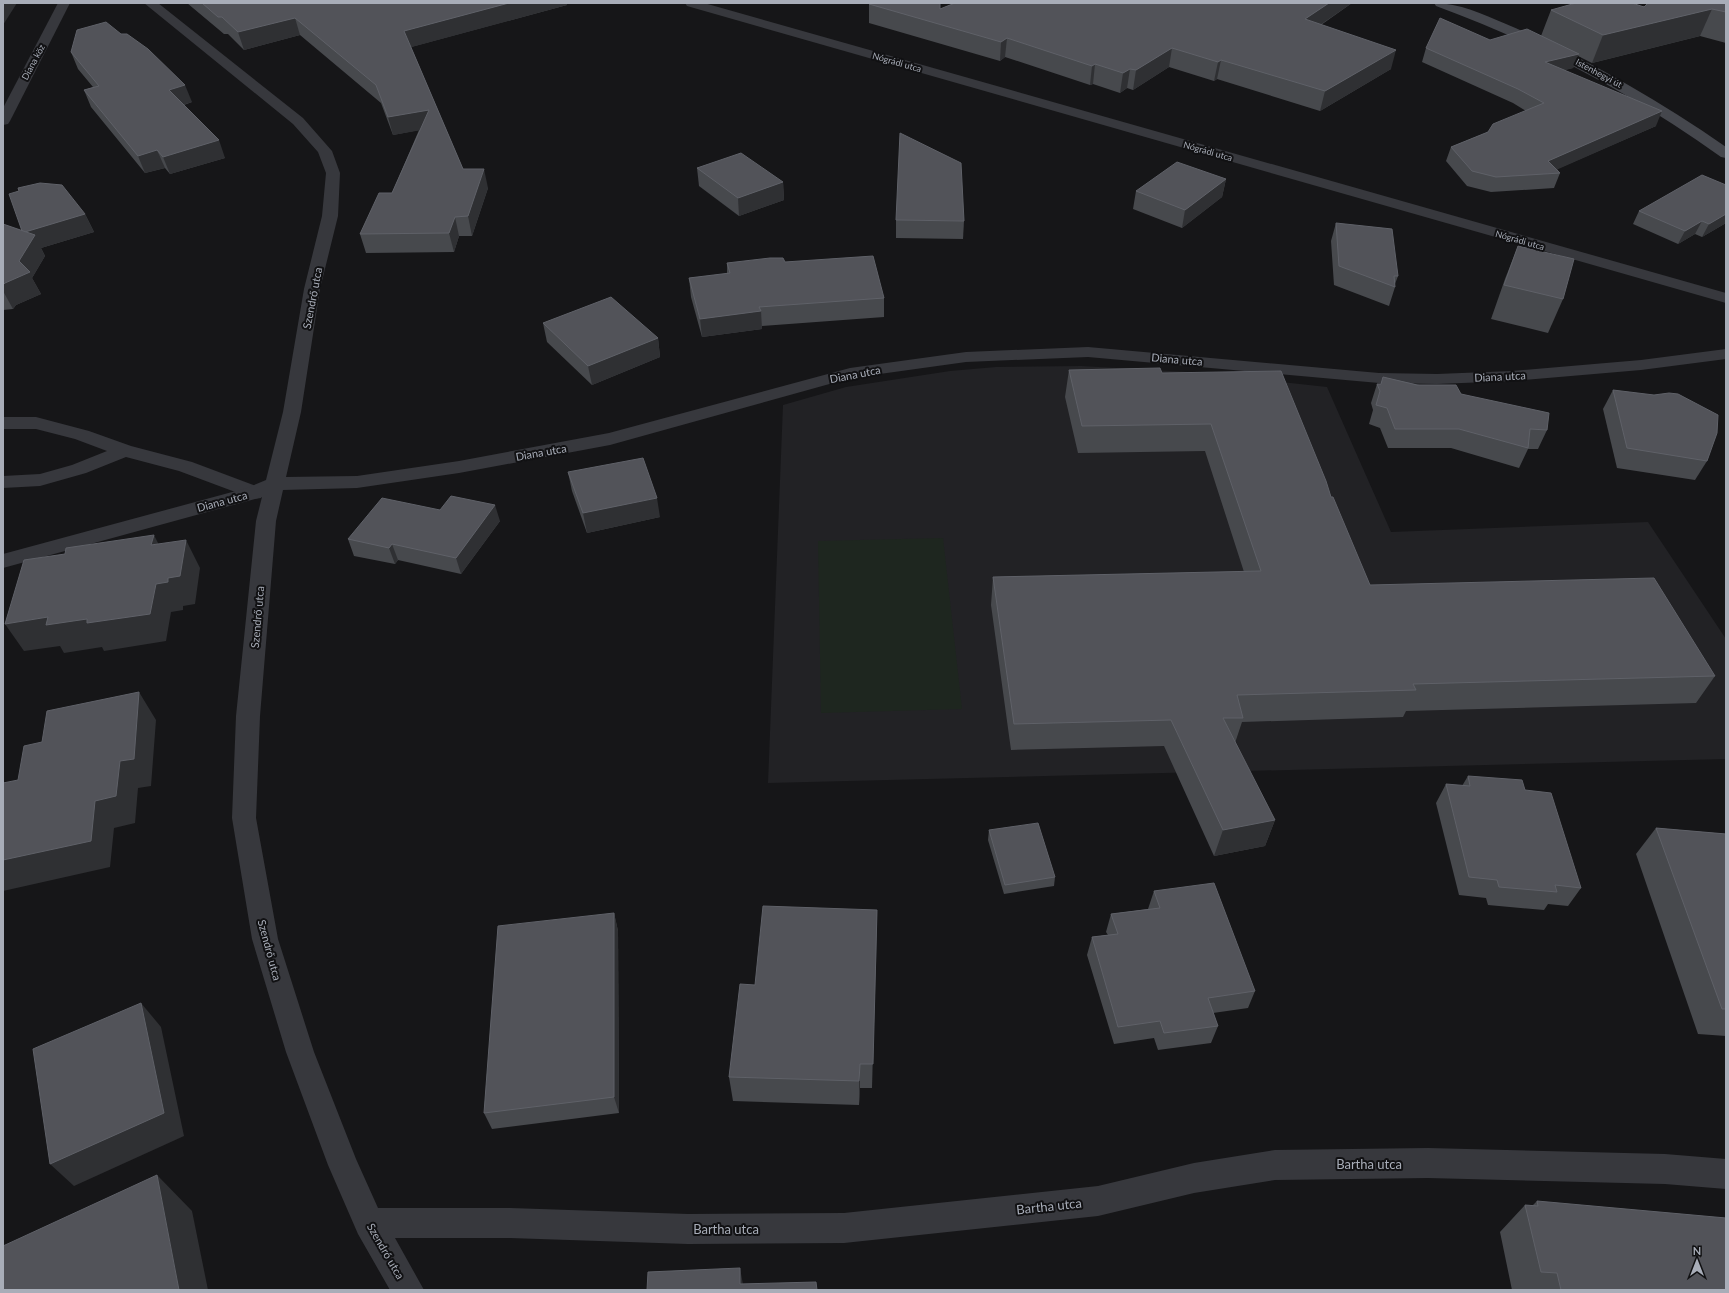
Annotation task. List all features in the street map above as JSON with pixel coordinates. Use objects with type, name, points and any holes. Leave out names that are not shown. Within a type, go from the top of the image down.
[{"type":"street","name":"Diana köz","points":[[3,121],[64,3]]},
{"type":"street","name":"Szendrő utca","points":[[150,3],[298,121],[325,151],[333,173],[330,216],[312,289],[292,412],[264,488],[266,521],[248,716],[244,818],[265,939],[300,1052],[369,1223],[408,1290]]},
{"type":"street","name":"Nógrádi utca","points":[[691,3],[1726,298]]},
{"type":"street","name":"Istenhegyi út","points":[[1440,3],[1518,34],[1608,77],[1656,106],[1726,154]]},
{"type":"street","name":"Diana utca","points":[[3,561],[264,488],[357,482],[490,461],[610,439],[850,373],[966,357],[1088,352],[1379,378],[1437,379],[1512,376],[1641,365],[1726,354]]},
{"type":"street","points":[[3,423],[36,423],[82,435],[125,451],[264,488]]},
{"type":"street","points":[[3,482],[40,480],[79,469],[125,451]]},
{"type":"street","name":"Bartha utca","points":[[369,1223],[510,1223],[688,1230],[844,1228],[1098,1201],[1194,1178],[1275,1164],[1444,1164],[1665,1169],[1726,1174]]},
{"type":"shaded area","points":[[1081,366],[1188,372],[1327,387],[1391,532],[1648,522],[1726,639],[1726,759],[768,783],[783,405],[846,387],[950,371],[996,367]]},
{"type":"shaded area","points":[[943,538],[962,709],[821,713],[818,541]]},
{"type":"building","points":[[202,3],[509,3],[404,31],[463,169],[484,169],[468,216],[455,217],[449,233],[360,234],[379,193],[392,193],[429,110],[388,117],[376,85],[295,18],[238,32],[222,17],[218,17]]},
{"type":"building","points":[[869,3],[940,3],[940,9],[955,3],[1329,3],[1305,19],[1396,50],[1325,91],[1221,60],[1218,62],[1172,48],[1136,70],[1130,69],[1123,73],[1095,64],[1092,66],[1007,38],[1001,42]]},
{"type":"building","points":[[1576,3],[1632,3],[1644,7],[1648,3],[1726,3],[1726,12],[1712,9],[1603,35],[1551,10]]},
{"type":"building","points":[[1440,18],[1490,40],[1527,29],[1579,54],[1545,62],[1662,111],[1548,161],[1560,173],[1496,177],[1472,171],[1451,147],[1488,132],[1493,124],[1544,103],[1518,89],[1426,48]]},
{"type":"building","points":[[106,22],[121,34],[127,34],[148,49],[185,85],[169,90],[219,140],[163,157],[157,150],[138,156],[84,90],[99,86],[71,52],[77,30]]},
{"type":"building","points":[[900,133],[961,163],[964,221],[896,220]]},
{"type":"building","points":[[741,153],[783,182],[738,198],[697,168]]},
{"type":"building","points":[[1177,162],[1226,179],[1185,210],[1136,191]]},
{"type":"building","points":[[1702,175],[1726,185],[1726,214],[1709,224],[1702,221],[1685,231],[1639,211]]},
{"type":"building","points":[[40,183],[62,185],[85,214],[25,232],[22,231],[9,194],[19,191],[18,188]]},
{"type":"building","points":[[1336,223],[1392,229],[1398,276],[1394,276],[1395,287],[1339,266]]},
{"type":"building","points":[[3,224],[35,235],[19,261],[30,272],[3,285]]},
{"type":"building","points":[[1518,246],[1574,259],[1563,299],[1504,285]]},
{"type":"building","points":[[873,256],[884,298],[759,307],[761,311],[700,319],[689,278],[730,273],[727,263],[770,258],[783,258],[785,262]]},
{"type":"building","points":[[611,297],[658,338],[588,366],[543,323]]},
{"type":"building","points":[[1160,368],[1162,373],[1281,371],[1326,481],[1331,497],[1333,497],[1370,585],[1654,578],[1715,676],[1413,684],[1416,690],[1237,695],[1243,718],[1223,718],[1275,820],[1223,830],[1171,720],[1014,724],[993,577],[1261,571],[1211,424],[1082,426],[1069,370]]},
{"type":"building","points":[[1383,377],[1417,385],[1456,385],[1461,394],[1549,413],[1547,430],[1530,429],[1528,448],[1459,429],[1395,429],[1387,408],[1376,405],[1380,391],[1377,384],[1381,384]]},
{"type":"building","points":[[1613,390],[1654,395],[1669,393],[1678,394],[1718,415],[1717,433],[1707,461],[1627,448]]},
{"type":"building","points":[[643,458],[657,498],[583,513],[568,472]]},
{"type":"building","points":[[451,496],[495,505],[456,558],[392,544],[389,548],[348,539],[382,498],[440,510]]},
{"type":"building","points":[[154,535],[151,545],[186,540],[180,576],[168,578],[168,582],[156,584],[150,614],[87,623],[87,619],[46,625],[48,617],[5,624],[24,560],[65,554],[66,548]]},
{"type":"building","points":[[139,692],[134,759],[120,761],[116,796],[95,801],[91,841],[3,860],[3,783],[18,780],[24,746],[42,742],[47,711]]},
{"type":"building","points":[[1468,776],[1522,780],[1525,790],[1551,793],[1581,888],[1555,885],[1557,892],[1499,887],[1497,880],[1469,877],[1446,784],[1470,786]]},
{"type":"building","points":[[1038,823],[1055,877],[1005,885],[989,830]]},
{"type":"building","points":[[1656,828],[1726,834],[1726,1009],[1722,1009]]},
{"type":"building","points":[[1214,883],[1255,991],[1208,998],[1218,1026],[1164,1033],[1160,1021],[1118,1027],[1092,937],[1118,934],[1111,914],[1160,908],[1154,891]]},
{"type":"building","points":[[763,906],[877,910],[873,1064],[860,1064],[859,1081],[729,1077],[740,984],[755,985]]},
{"type":"building","points":[[614,913],[614,1097],[484,1113],[498,926]]},
{"type":"building","points":[[141,1003],[164,1113],[50,1164],[33,1049]]},
{"type":"building","points":[[157,1175],[179,1290],[3,1290],[3,1246]]},
{"type":"building","points":[[1537,1201],[1726,1218],[1726,1290],[1561,1290],[1557,1273],[1541,1272],[1525,1205],[1538,1206]]},
{"type":"building","points":[[740,1268],[740,1284],[816,1282],[817,1290],[647,1290],[648,1272]]}]
